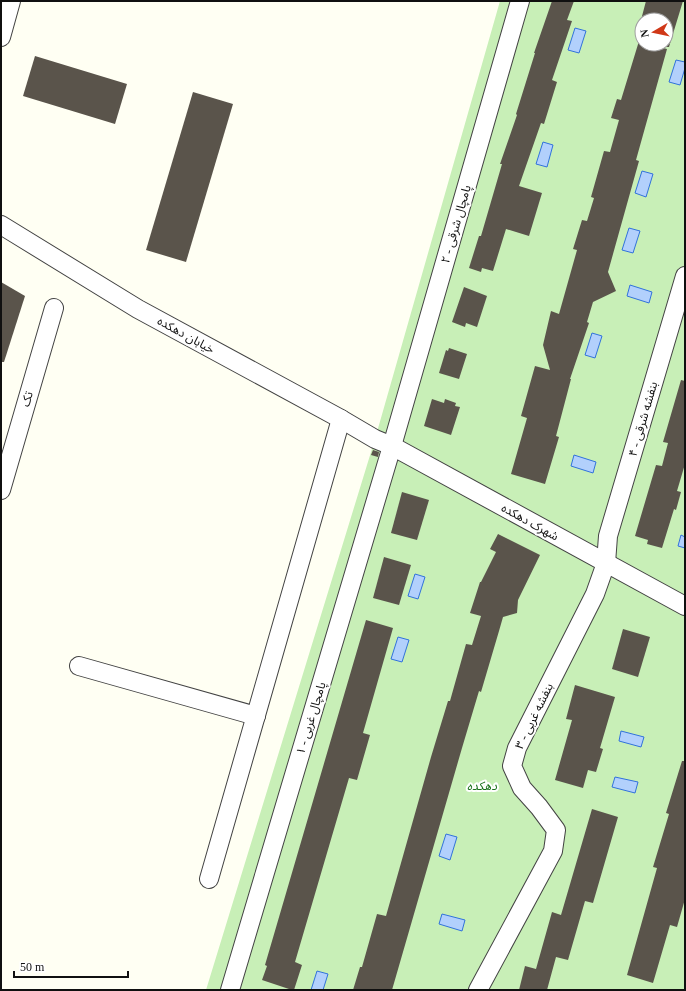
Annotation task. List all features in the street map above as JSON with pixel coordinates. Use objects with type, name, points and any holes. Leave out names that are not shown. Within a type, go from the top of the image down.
[{"type":"street","points":[[1,37],[11,1]]},
{"type":"street","name":"پامچال شرقی - ۲","points":[[392,446],[520,1]]},
{"type":"street","name":"خیابان دهکده","points":[[1,225],[138,309],[375,439]]},
{"type":"street","name":"بنفشه شرقی - ۴","points":[[606,563],[608,536],[685,276]]},
{"type":"street","name":"تک","points":[[1,490],[54,308]]},
{"type":"street","points":[[209,879],[341,419]]},
{"type":"street","name":"شهرک دهکده","points":[[375,439],[392,446],[685,606]]},
{"type":"street","name":"پامچال غربی - ۱","points":[[230,990],[392,446]]},
{"type":"street","name":"بنفشه غربی - ۳","points":[[478,990],[553,851],[556,830],[540,807],[522,788],[512,766],[517,748],[595,594],[606,563]]},
{"type":"street","points":[[79,666],[256,716]]},
{"type":"green space","name":"دهکده","points":[[500,1],[685,1],[685,990],[206,990],[375,439]]},
{"type":"water","points":[[575,28],[586,31],[579,53],[568,50]]},
{"type":"water","points":[[676,60],[685,62],[685,68],[680,85],[669,82]]},
{"type":"water","points":[[543,142],[553,145],[547,167],[536,164]]},
{"type":"water","points":[[642,171],[653,174],[646,197],[635,193]]},
{"type":"water","points":[[629,228],[640,231],[633,253],[622,250]]},
{"type":"water","points":[[630,285],[652,292],[649,303],[627,296]]},
{"type":"water","points":[[592,333],[602,336],[595,358],[585,355]]},
{"type":"water","points":[[574,455],[596,462],[593,473],[571,466]]},
{"type":"water","points":[[681,535],[685,537],[685,548],[678,546]]},
{"type":"water","points":[[415,574],[425,577],[418,599],[408,596]]},
{"type":"water","points":[[398,637],[409,640],[402,662],[391,659]]},
{"type":"water","points":[[621,731],[644,737],[641,747],[619,741]]},
{"type":"water","points":[[615,777],[638,782],[635,793],[612,787]]},
{"type":"water","points":[[446,834],[457,837],[450,860],[439,856]]},
{"type":"water","points":[[442,914],[465,920],[462,931],[439,924]]},
{"type":"water","points":[[317,971],[328,974],[323,990],[311,990]]},
{"type":"building","points":[[552,1],[574,1],[567,20],[572,21],[552,80],[557,82],[544,124],[541,123],[519,186],[542,193],[529,236],[506,229],[493,271],[482,268],[481,272],[469,268],[479,236],[481,236],[502,164],[500,164],[517,115],[516,114],[534,53]]},
{"type":"building","points":[[646,1],[683,1],[674,31],[674,12],[643,12]]},
{"type":"building","points":[[636,52],[666,52],[636,160],[639,161],[608,272],[616,291],[593,302],[587,322],[589,323],[570,379],[556,436],[559,437],[545,484],[511,474],[527,418],[521,416],[535,366],[550,370],[543,345],[551,311],[559,314],[577,250],[573,249],[582,220],[587,221],[594,198],[591,197],[604,151],[610,152],[619,120],[611,118],[617,99],[621,100]]},
{"type":"building","points":[[35,56],[127,84],[115,124],[23,96]]},
{"type":"building","points":[[193,92],[233,104],[186,262],[146,250]]},
{"type":"building","points":[[1,282],[25,296],[4,362],[1,362]]},
{"type":"building","points":[[464,287],[487,296],[477,327],[466,323],[465,327],[452,322]]},
{"type":"building","points":[[449,348],[467,354],[459,379],[439,373],[446,350],[448,351]]},
{"type":"building","points":[[681,380],[685,381],[685,464],[677,491],[681,492],[662,548],[647,544],[648,540],[635,536],[656,465],[662,466],[668,443],[663,442]]},
{"type":"building","points":[[432,399],[444,403],[445,399],[456,403],[455,406],[460,407],[451,435],[424,426]]},
{"type":"building","points":[[373,450],[379,452],[378,457],[371,455]]},
{"type":"building","points":[[402,492],[429,500],[417,540],[391,533]]},
{"type":"building","points":[[498,534],[540,555],[518,600],[517,613],[503,617],[481,692],[479,691],[462,748],[392,990],[353,990],[360,967],[362,967],[377,914],[386,916],[431,757],[448,701],[450,701],[466,644],[472,645],[481,616],[470,613],[480,582],[496,552],[490,549]]},
{"type":"building","points":[[384,557],[411,565],[399,605],[373,598]]},
{"type":"building","points":[[366,620],[393,628],[363,733],[370,735],[357,780],[349,778],[295,962],[302,965],[294,990],[292,990],[262,980],[267,966],[265,965]]},
{"type":"building","points":[[623,629],[650,637],[638,677],[612,669]]},
{"type":"building","points":[[575,685],[615,697],[600,748],[603,749],[596,772],[588,770],[583,788],[555,780],[572,720],[566,719]]},
{"type":"building","points":[[682,761],[685,761],[685,899],[677,927],[670,925],[653,983],[627,975],[657,868],[653,867],[669,814],[666,813]]},
{"type":"building","points":[[592,809],[618,817],[593,903],[585,901],[568,960],[556,957],[547,990],[519,990],[525,966],[536,969],[552,912],[561,915]]}]
